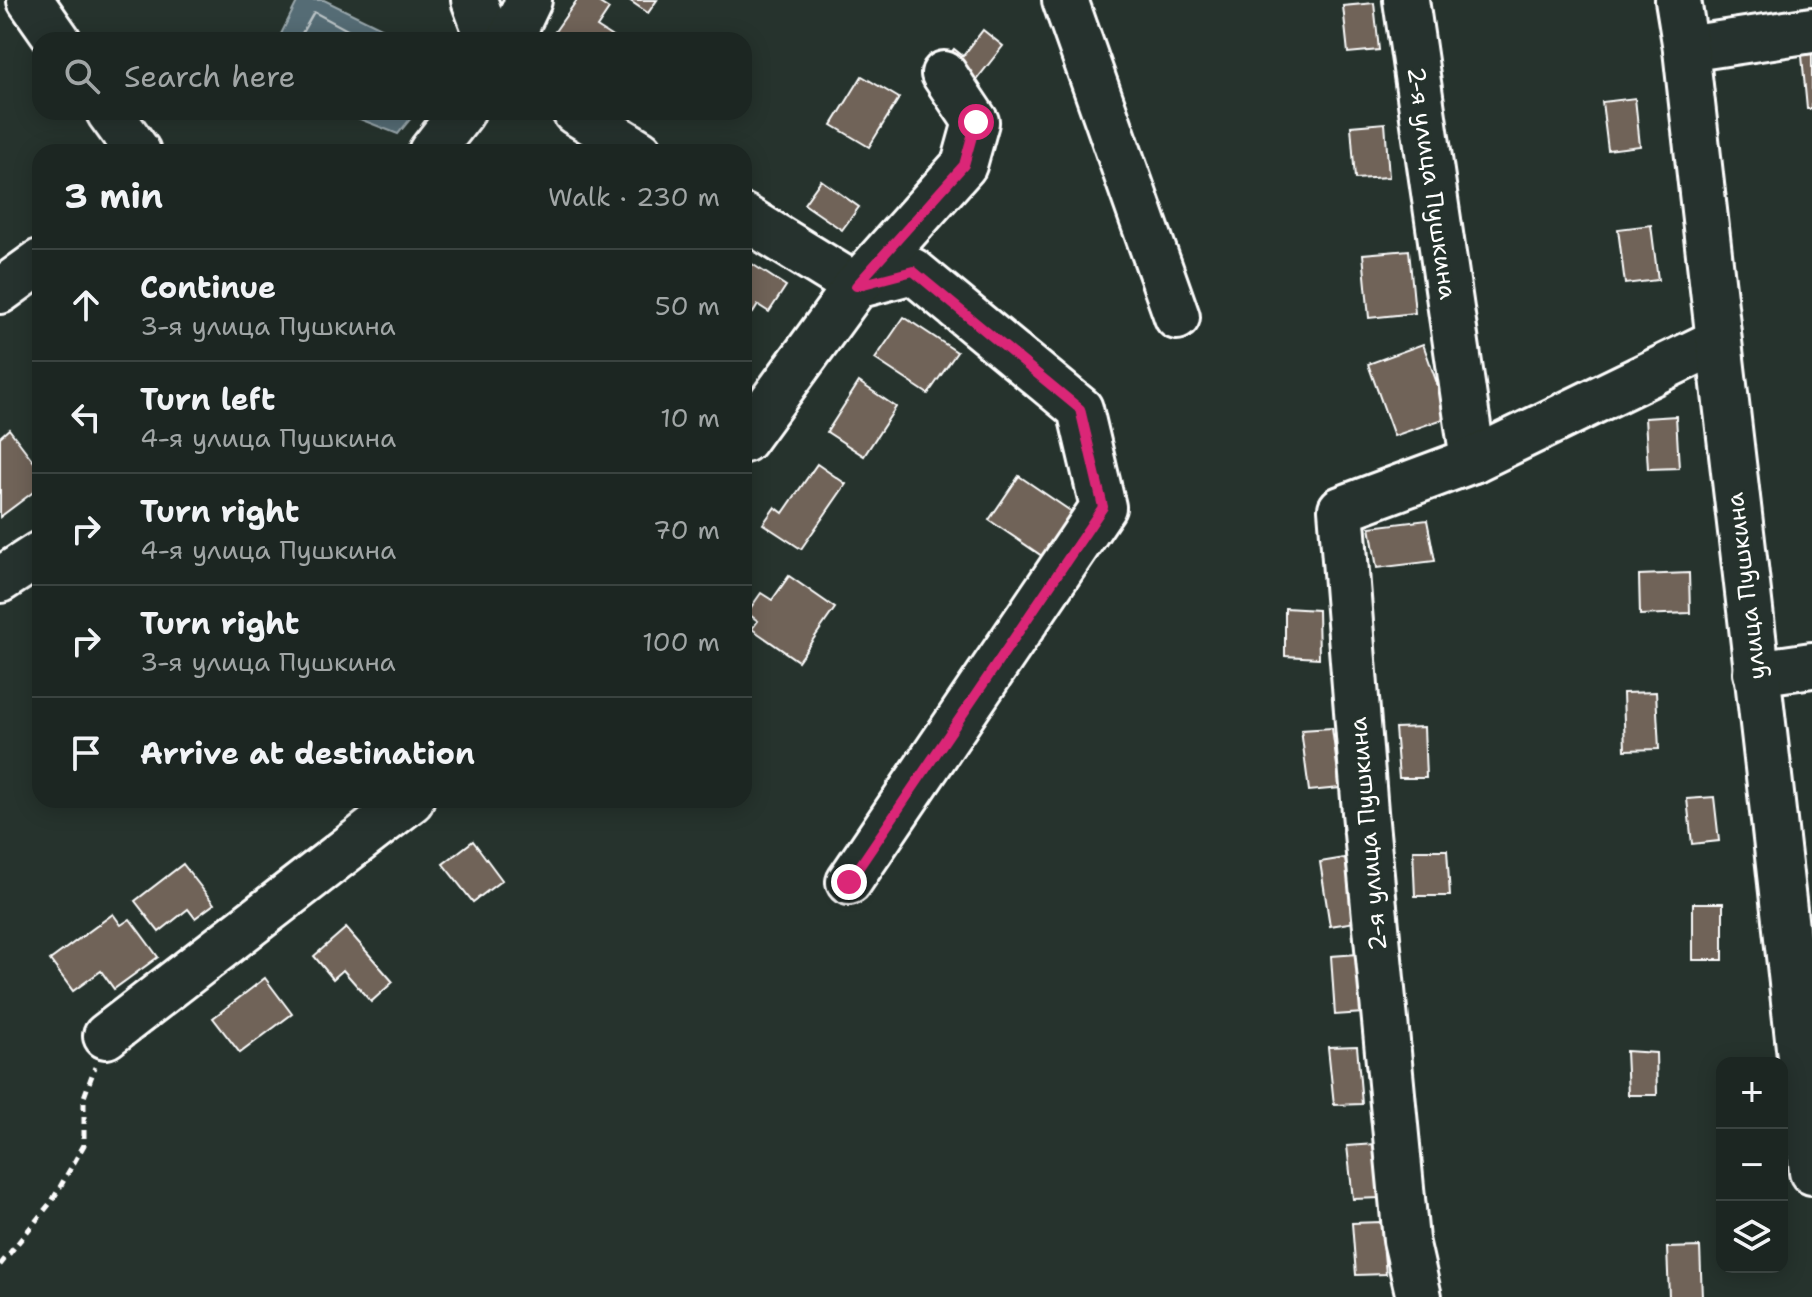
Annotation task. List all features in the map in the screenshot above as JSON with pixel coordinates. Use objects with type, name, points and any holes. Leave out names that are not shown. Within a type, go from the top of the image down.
[{"type":"street","points":[[30,0],[52,32]]},
{"type":"street","points":[[474,0],[486,32]]},
{"type":"street","points":[[514,32],[529,0]]},
{"type":"street","points":[[1065,0],[1177,317]]},
{"type":"street","name":"2-я улица Пушкина","points":[[1406,0],[1473,460]]},
{"type":"street","name":"улица Пушкина","points":[[1678,0],[1784,897],[1812,1172]]},
{"type":"street","points":[[1686,49],[1812,30]]},
{"type":"street","points":[[752,429],[856,286],[964,165],[976,122],[944,74]]},
{"type":"street","points":[[115,120],[132,144]]},
{"type":"street","points":[[437,144],[456,120]]},
{"type":"street","points":[[588,120],[627,144]]},
{"type":"street","points":[[752,222],[856,286],[913,271],[1080,409],[1103,507],[849,882]]},
{"type":"street","points":[[0,291],[32,268]]},
{"type":"street","name":"2-я улица Пушкина","points":[[1419,1297],[1404,1224],[1341,509],[1473,460],[1718,341]]},
{"type":"street","points":[[0,580],[32,559]]},
{"type":"street","points":[[1756,673],[1812,665]]},
{"type":"street","points":[[354,846],[384,808]]},
{"type":"street","points":[[106,1036],[401,808]]},
{"type":"path","points":[[0,1265],[52,1201],[84,1145],[84,1097],[106,1036]]},
{"type":"water","points":[[324,0],[390,32],[282,32],[297,2]]},
{"type":"water","points":[[362,120],[409,120],[398,134]]},
{"type":"building","points":[[577,0],[595,0],[609,9],[597,27],[605,32],[555,32]]},
{"type":"building","points":[[629,0],[657,0],[648,13]]},
{"type":"building","points":[[1374,3],[1379,50],[1348,53],[1343,6]]},
{"type":"building","points":[[983,30],[1003,46],[973,84],[944,61],[954,49],[963,56]]},
{"type":"building","points":[[1812,44],[1812,109],[1807,109],[1801,45]]},
{"type":"building","points":[[862,76],[899,98],[869,147],[832,125]]},
{"type":"building","points":[[1635,98],[1640,146],[1608,150],[1602,102]]},
{"type":"building","points":[[1385,123],[1389,177],[1355,179],[1351,126]]},
{"type":"building","points":[[821,180],[859,207],[842,230],[804,204]]},
{"type":"building","points":[[1651,225],[1658,280],[1625,284],[1618,229]]},
{"type":"building","points":[[1409,250],[1415,313],[1369,318],[1363,254]]},
{"type":"building","points":[[752,264],[786,286],[769,312],[758,305],[753,313]]},
{"type":"building","points":[[904,317],[957,352],[928,394],[875,359]]},
{"type":"building","points":[[1423,344],[1449,417],[1394,436],[1368,364]]},
{"type":"building","points":[[859,382],[896,407],[864,456],[827,432]]},
{"type":"building","points":[[1676,416],[1679,468],[1648,469],[1645,418]]},
{"type":"building","points":[[9,429],[32,459],[32,493],[0,517],[0,437]]},
{"type":"building","points":[[817,464],[846,484],[801,549],[763,524],[775,507],[783,513]]},
{"type":"building","points":[[1019,476],[1072,512],[1042,556],[989,520]]},
{"type":"building","points":[[1427,520],[1435,561],[1377,568],[1370,527]]},
{"type":"building","points":[[1689,573],[1690,613],[1640,615],[1639,575]]},
{"type":"building","points":[[789,576],[835,608],[798,661],[752,629],[758,621],[752,617],[752,606],[761,593],[772,600]]},
{"type":"building","points":[[1285,608],[1318,610],[1319,658],[1285,656]]},
{"type":"building","points":[[1656,692],[1659,749],[1625,750],[1623,693]]},
{"type":"building","points":[[1424,727],[1426,778],[1399,778],[1395,728]]},
{"type":"building","points":[[1332,728],[1340,788],[1309,791],[1301,730]]},
{"type":"building","points":[[1714,797],[1719,841],[1692,844],[1687,799]]},
{"type":"building","points":[[473,841],[502,880],[473,902],[443,864]]},
{"type":"building","points":[[1413,850],[1447,850],[1450,896],[1415,896]]},
{"type":"building","points":[[1345,858],[1355,922],[1330,926],[1320,862]]},
{"type":"building","points":[[183,864],[214,904],[195,918],[188,909],[159,932],[135,901]]},
{"type":"building","points":[[1693,903],[1723,903],[1723,960],[1693,960]]},
{"type":"building","points":[[113,914],[121,925],[130,919],[158,957],[114,989],[101,971],[73,991],[50,960]]},
{"type":"building","points":[[346,928],[393,982],[371,1002],[343,970],[333,979],[314,956]]},
{"type":"building","points":[[1358,954],[1363,1013],[1335,1015],[1331,956]]},
{"type":"building","points":[[265,978],[292,1014],[240,1053],[213,1018]]},
{"type":"building","points":[[1357,1046],[1362,1104],[1334,1105],[1328,1047]]},
{"type":"building","points":[[1626,1051],[1656,1053],[1657,1095],[1628,1095]]},
{"type":"building","points":[[1375,1144],[1381,1198],[1353,1199],[1347,1146]]},
{"type":"building","points":[[1381,1222],[1386,1274],[1356,1275],[1352,1223]]},
{"type":"building","points":[[1700,1247],[1702,1297],[1669,1297],[1667,1248]]},
{"type":"route","points":[[849,882],[1103,507],[1080,409],[913,271],[856,286],[964,165],[976,122]]}]
